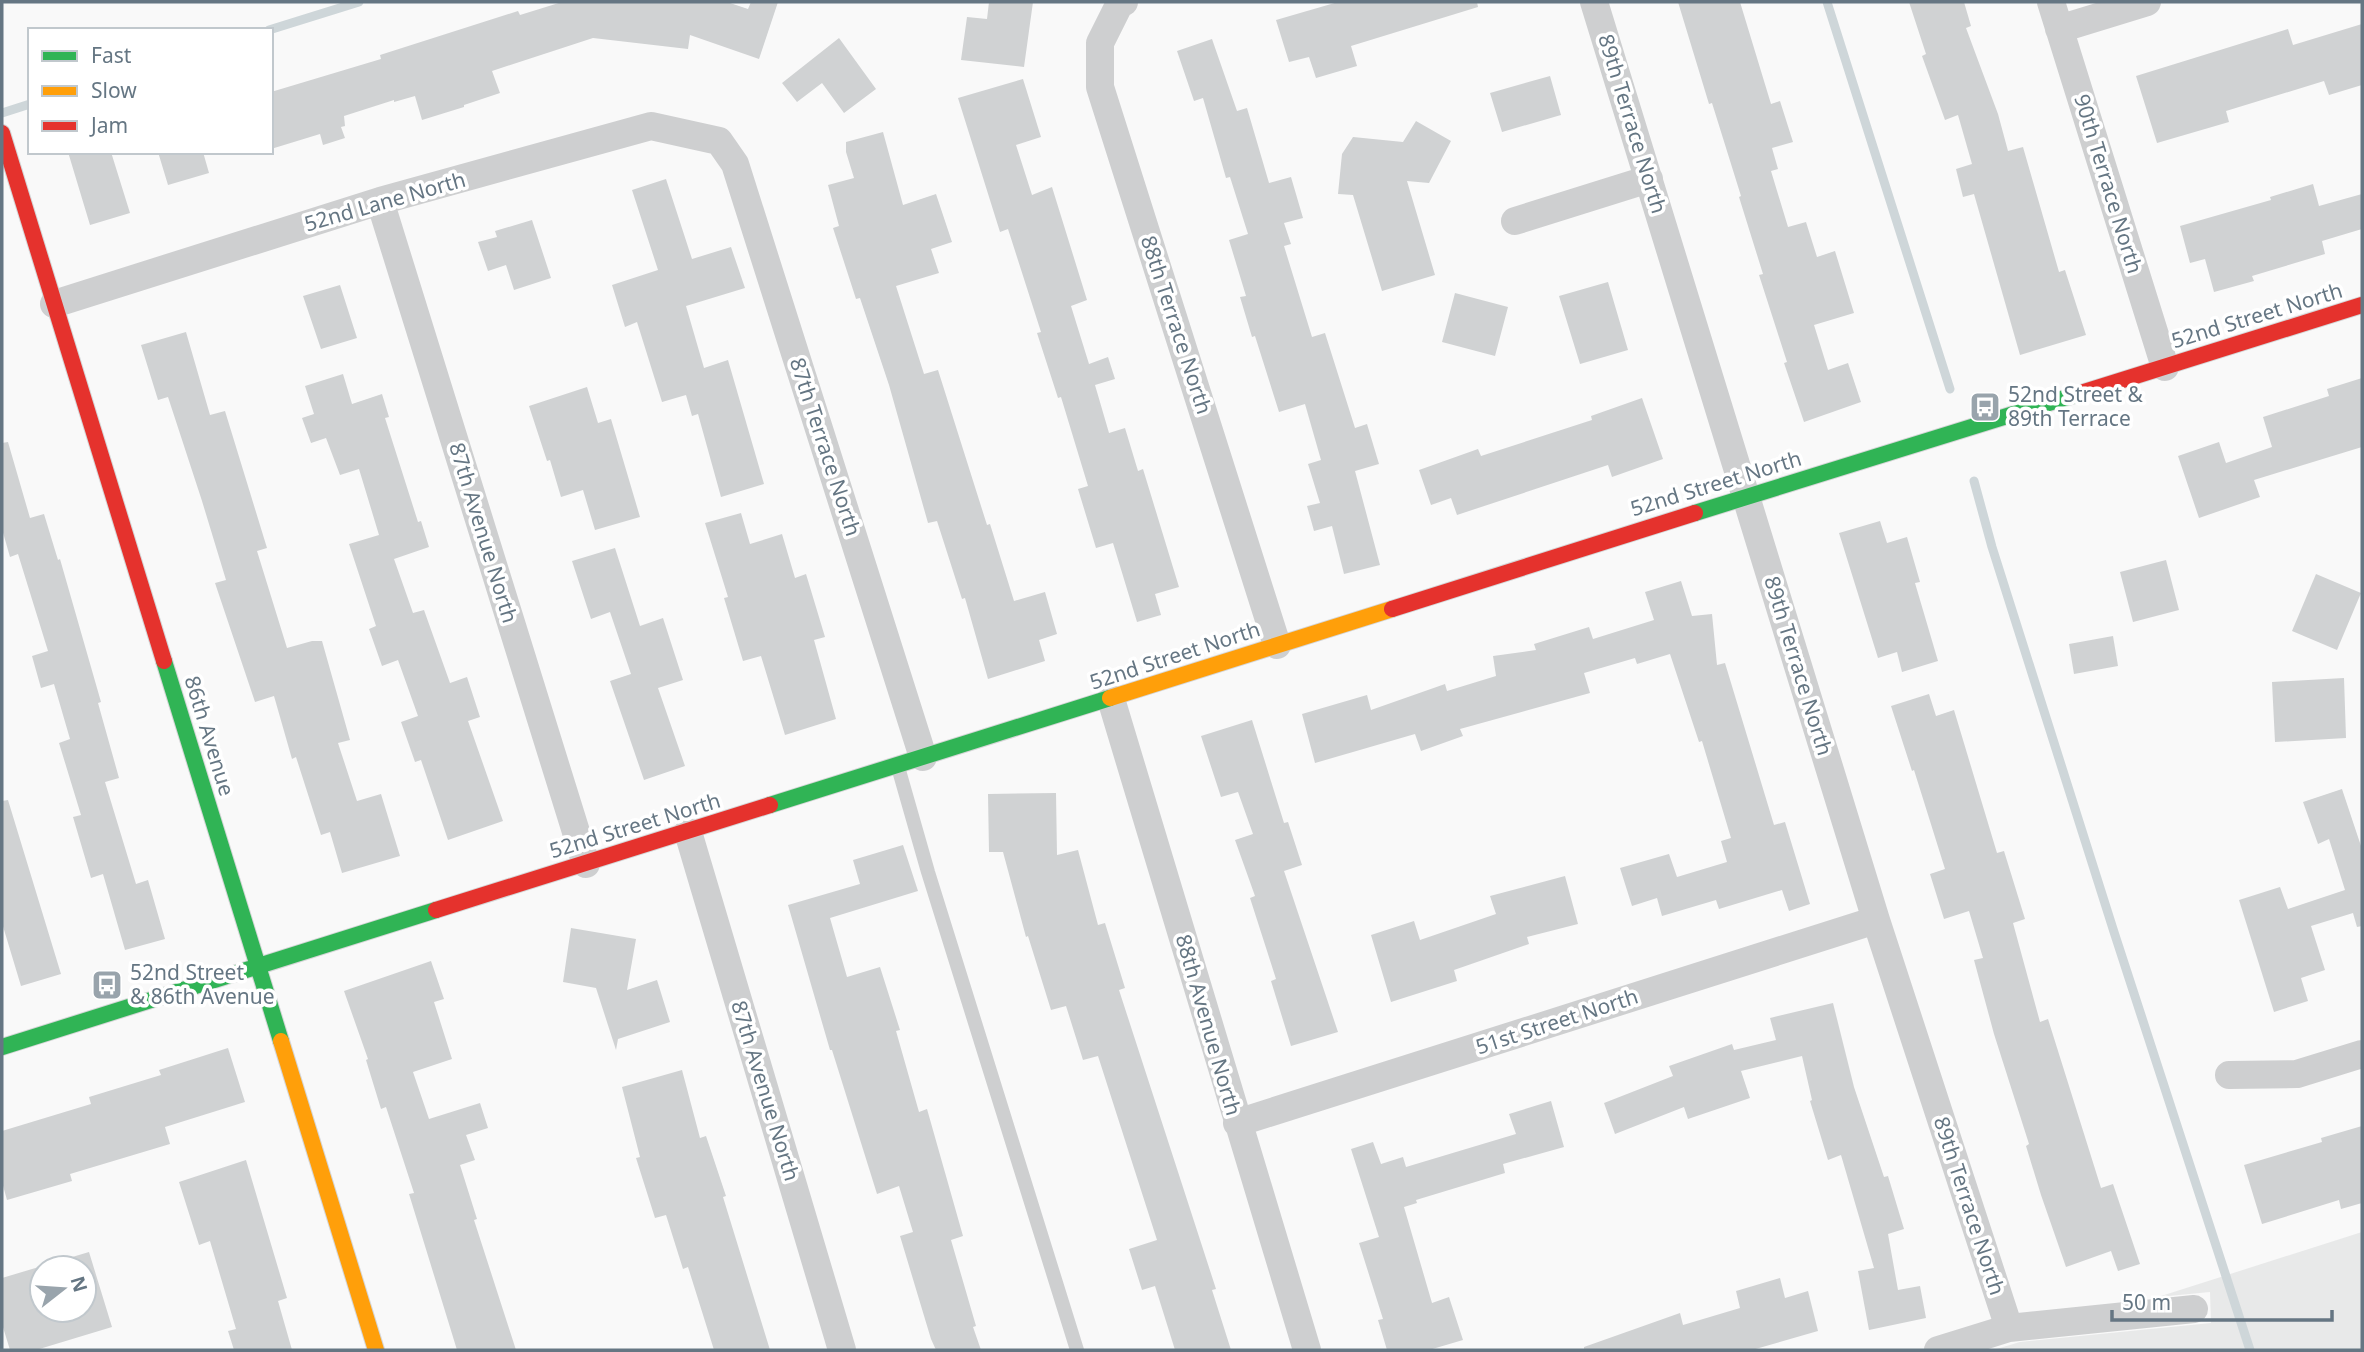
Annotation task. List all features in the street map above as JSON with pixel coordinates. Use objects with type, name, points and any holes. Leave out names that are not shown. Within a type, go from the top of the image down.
[{"type":"street","name":"89th Terrace North","points":[[1594,2],[1876,920],[2009,1328]]},
{"type":"street","name":"90th Terrace North","points":[[2051,2],[2165,367]]},
{"type":"street","points":[[2059,29],[2147,2]]},
{"type":"street","name":"88th Terrace North","points":[[1122,3],[1100,43],[1100,87],[1278,645]]},
{"type":"street","name":"52nd Lane North","points":[[54,304],[380,201],[651,126],[719,141]]},
{"type":"street","name":"86th Avenue","points":[[3,136],[376,1350]]},
{"type":"street","name":"87th Terrace North","points":[[719,141],[735,164],[910,762]]},
{"type":"street","points":[[1515,221],[1650,179]]},
{"type":"street","name":"87th Avenue North","points":[[380,201],[586,864]]},
{"type":"street","name":"52nd Street North","points":[[2,1047],[1111,699],[1745,496],[2362,305]]},
{"type":"street","name":"88th Avenue North","points":[[1111,699],[1307,1350]]},
{"type":"street","name":"87th Avenue North","points":[[688,832],[842,1350]]},
{"type":"street","name":"51st Street North","points":[[1237,1123],[1876,920]]},
{"type":"street","points":[[2229,1076],[2297,1074],[2362,1054]]},
{"type":"street","points":[[1938,1350],[2009,1328],[2194,1309]]},
{"type":"lane","points":[[910,762],[928,872],[1077,1350]]},
{"type":"shaded area","points":[[2362,1232],[2362,1350],[1993,1350],[2020,1342],[2211,1323],[2210,1292],[2158,1297]]},
{"type":"building","points":[[562,2],[727,2],[748,9],[751,2],[778,2],[759,59],[690,35],[688,49],[593,38],[492,71],[500,93],[464,107],[422,120],[415,96],[394,100],[344,116],[345,126],[341,127],[345,138],[323,145],[320,134],[273,148],[273,91],[381,59],[380,55],[518,11],[520,15]]},
{"type":"building","points":[[989,2],[1033,2],[1024,67],[961,60],[967,17],[987,19]]},
{"type":"building","points":[[1338,2],[1477,2],[1478,7],[1351,46],[1357,66],[1316,78],[1309,57],[1289,62],[1276,20]]},
{"type":"building","points":[[1678,2],[1740,2],[1771,104],[1780,101],[1793,142],[1772,148],[1778,169],[1771,171],[1788,227],[1806,222],[1817,257],[1835,251],[1854,313],[1814,325],[1828,370],[1848,363],[1861,402],[1804,422],[1759,275],[1763,274],[1739,197],[1741,196]]},
{"type":"building","points":[[1909,2],[1964,2],[1971,26],[1966,28],[1998,114],[2008,151],[2023,147],[2059,272],[2065,270],[2086,335],[2020,355],[1974,194],[1963,197],[1956,169],[1972,164],[1958,115],[1945,120],[1922,56],[1926,54]]},
{"type":"building","points":[[2362,24],[2362,85],[2329,95],[2324,81],[2226,111],[2229,122],[2157,143],[2136,76],[2288,29],[2293,45]]},
{"type":"building","points":[[839,38],[876,89],[844,113],[822,83],[797,102],[782,83]]},
{"type":"building","points":[[1212,39],[1237,111],[1247,108],[1269,183],[1291,177],[1303,218],[1284,223],[1291,244],[1284,246],[1312,337],[1325,333],[1355,428],[1367,424],[1379,464],[1355,471],[1380,565],[1344,574],[1332,526],[1314,531],[1307,506],[1320,503],[1308,464],[1321,460],[1305,404],[1279,412],[1255,336],[1252,337],[1240,297],[1246,296],[1229,240],[1248,234],[1230,177],[1226,178],[1203,98],[1194,101],[1177,51]]},
{"type":"building","points":[[1550,76],[1561,115],[1502,132],[1490,93]]},
{"type":"building","points":[[1023,79],[1041,137],[1016,145],[1032,195],[1052,187],[1087,300],[1071,306],[1089,364],[1108,357],[1115,379],[1095,385],[1109,433],[1125,428],[1138,471],[1143,469],[1179,587],[1155,594],[1161,615],[1137,622],[1113,543],[1096,548],[1078,489],[1088,486],[1061,397],[1058,398],[1037,333],[1041,332],[1008,229],[1000,232],[958,98]]},
{"type":"building","points":[[1416,121],[1451,141],[1429,183],[1407,181],[1435,275],[1382,291],[1353,195],[1338,194],[1342,154],[1353,137],[1403,142]]},
{"type":"building","points":[[883,132],[903,205],[936,194],[952,242],[931,249],[939,273],[896,286],[924,374],[938,370],[1014,601],[1045,592],[1057,634],[1039,640],[1045,661],[988,679],[965,598],[962,599],[937,521],[928,523],[889,385],[860,298],[856,299],[833,228],[839,226],[828,185],[854,178],[846,152],[846,142]]},
{"type":"building","points":[[69,154],[112,154],[130,213],[90,225]]},
{"type":"building","points":[[159,154],[204,154],[209,173],[168,185]]},
{"type":"building","points":[[666,179],[692,259],[731,247],[745,288],[686,306],[704,368],[728,360],[764,484],[721,497],[698,414],[692,416],[686,395],[662,402],[637,322],[625,327],[612,285],[658,270],[632,190]]},
{"type":"building","points":[[2313,184],[2319,206],[2362,194],[2362,229],[2322,241],[2325,254],[2252,276],[2254,281],[2214,292],[2205,259],[2190,263],[2180,226],[2271,200],[2270,197]]},
{"type":"building","points":[[532,220],[551,278],[514,290],[506,265],[488,271],[478,242],[497,237],[495,231]]},
{"type":"building","points":[[1608,282],[1628,350],[1580,364],[1559,296]]},
{"type":"building","points":[[340,285],[357,338],[321,349],[303,296]]},
{"type":"building","points":[[1455,293],[1508,307],[1495,356],[1442,342]]},
{"type":"building","points":[[186,332],[210,415],[225,411],[267,548],[257,551],[287,648],[322,641],[350,740],[338,743],[357,801],[381,794],[400,856],[342,873],[330,832],[321,835],[296,757],[292,759],[274,696],[255,702],[215,583],[226,580],[202,501],[168,397],[158,400],[141,345]]},
{"type":"building","points":[[343,374],[352,404],[382,394],[389,417],[385,418],[418,522],[421,521],[429,547],[394,559],[413,613],[424,610],[450,683],[467,677],[480,717],[468,721],[503,821],[448,840],[421,760],[415,762],[401,722],[418,716],[398,660],[382,666],[369,629],[376,626],[349,544],[379,535],[359,469],[340,475],[326,438],[311,443],[302,418],[314,414],[305,386]]},
{"type":"building","points":[[2362,378],[2362,447],[2254,480],[2260,497],[2199,518],[2178,456],[2219,442],[2226,463],[2272,447],[2263,417],[2329,396],[2327,389]]},
{"type":"building","points":[[587,387],[598,423],[611,419],[640,517],[595,530],[583,490],[561,497],[529,406]]},
{"type":"building","points":[[1642,398],[1663,459],[1612,477],[1608,465],[1457,515],[1451,498],[1431,505],[1419,470],[1478,449],[1481,456],[1592,420],[1591,416]]},
{"type":"building","points":[[8,442],[30,518],[44,514],[58,560],[60,559],[101,702],[98,703],[119,778],[105,782],[136,884],[148,880],[165,939],[125,950],[103,874],[91,878],[73,817],[81,815],[59,743],[70,739],[54,684],[41,688],[32,656],[48,651],[18,554],[10,557],[2,529],[2,443]]},
{"type":"building","points":[[741,513],[750,544],[782,534],[795,578],[806,574],[825,637],[814,640],[836,719],[785,735],[761,656],[743,661],[724,598],[728,597],[705,523]]},
{"type":"building","points":[[1880,521],[1887,543],[1907,537],[1920,582],[1915,583],[1938,661],[1902,672],[1897,652],[1878,658],[1839,533]]},
{"type":"building","points":[[615,548],[640,626],[663,618],[683,680],[658,688],[685,766],[644,780],[610,681],[631,674],[610,612],[591,619],[572,561]]},
{"type":"building","points":[[2166,560],[2179,610],[2133,622],[2120,572]]},
{"type":"building","points":[[2316,574],[2361,593],[2337,650],[2292,631]]},
{"type":"building","points":[[1681,581],[1692,616],[1712,614],[1717,665],[1725,663],[1774,825],[1785,822],[1810,904],[1789,911],[1782,890],[1719,909],[1716,900],[1662,916],[1657,898],[1632,906],[1620,868],[1669,854],[1677,877],[1727,862],[1721,841],[1731,838],[1702,741],[1699,742],[1670,654],[1637,664],[1635,658],[1584,673],[1590,693],[1460,729],[1463,736],[1421,751],[1415,734],[1315,763],[1302,714],[1367,695],[1371,710],[1445,684],[1447,691],[1496,676],[1493,656],[1536,650],[1534,644],[1589,627],[1593,639],[1654,620],[1645,592]]},
{"type":"building","points":[[2113,636],[2118,666],[2074,674],[2069,644]]},
{"type":"building","points":[[2344,678],[2346,738],[2275,742],[2272,682]]},
{"type":"building","points":[[1929,694],[1936,716],[1954,710],[1997,853],[2004,851],[2025,919],[2013,923],[2040,1022],[2048,1019],[2101,1188],[2113,1184],[2140,1264],[2118,1271],[2111,1251],[2066,1267],[2041,1195],[2026,1146],[2029,1144],[1994,1034],[1974,960],[1983,958],[1969,911],[1944,919],[1930,874],[1945,869],[1891,706]]},
{"type":"building","points":[[1252,720],[1284,823],[1288,822],[1302,865],[1284,871],[1338,1032],[1291,1046],[1271,981],[1276,979],[1250,898],[1255,896],[1235,840],[1253,834],[1238,792],[1221,797],[1201,736]]},
{"type":"building","points":[[2342,789],[2362,849],[2362,926],[2357,927],[2353,913],[2311,926],[2325,970],[2301,978],[2308,1001],[2274,1012],[2239,900],[2280,887],[2288,909],[2345,890],[2329,839],[2318,844],[2303,802]]},
{"type":"building","points":[[1056,793],[1057,855],[1078,850],[1098,925],[1105,923],[1125,988],[1119,990],[1216,1289],[1212,1290],[1231,1350],[1175,1350],[1155,1286],[1142,1290],[1129,1249],[1157,1240],[1098,1056],[1083,1060],[1066,1006],[1051,1010],[1028,936],[1026,937],[1003,852],[989,852],[988,794]]},
{"type":"building","points":[[8,800],[61,974],[21,986],[2,923],[2,801]]},
{"type":"building","points":[[903,845],[918,891],[830,918],[847,977],[880,967],[900,1030],[896,1031],[919,1112],[927,1109],[963,1236],[951,1240],[981,1350],[936,1350],[931,1339],[900,1236],[913,1232],[899,1186],[877,1194],[830,1050],[788,905],[860,884],[853,860]]},
{"type":"building","points":[[1565,876],[1578,924],[1527,937],[1529,944],[1454,970],[1457,981],[1391,1002],[1371,935],[1414,921],[1420,940],[1496,914],[1490,896]]},
{"type":"building","points":[[571,928],[636,939],[627,990],[657,980],[670,1022],[618,1039],[616,1050],[596,988],[563,982]]},
{"type":"building","points":[[431,961],[444,999],[434,1002],[452,1059],[413,1072],[429,1119],[480,1103],[488,1128],[466,1135],[475,1160],[460,1165],[477,1219],[474,1220],[516,1350],[457,1350],[409,1194],[414,1193],[386,1107],[381,1109],[366,1060],[368,1059],[344,991]]},
{"type":"building","points":[[1833,1003],[1854,1087],[1884,1177],[1888,1176],[1904,1229],[1888,1234],[1898,1290],[1920,1286],[1926,1318],[1869,1330],[1858,1271],[1874,1268],[1841,1155],[1828,1160],[1810,1101],[1812,1100],[1802,1056],[1741,1071],[1750,1098],[1688,1119],[1684,1107],[1615,1134],[1604,1103],[1673,1076],[1669,1066],[1732,1044],[1734,1050],[1776,1040],[1770,1018]]},
{"type":"building","points":[[228,1048],[245,1102],[165,1127],[170,1144],[70,1174],[72,1181],[7,1200],[2,1182],[2,1131],[91,1104],[89,1097],[161,1075],[159,1070]]},
{"type":"building","points":[[682,1070],[700,1138],[706,1136],[726,1196],[723,1197],[770,1350],[714,1350],[688,1267],[683,1269],[666,1215],[655,1218],[636,1158],[640,1157],[622,1087]]},
{"type":"building","points":[[1551,1101],[1564,1147],[1503,1164],[1505,1173],[1416,1200],[1417,1203],[1404,1207],[1432,1303],[1449,1297],[1463,1340],[1429,1350],[1387,1350],[1378,1320],[1383,1319],[1359,1243],[1379,1237],[1351,1149],[1373,1142],[1381,1164],[1403,1157],[1406,1167],[1516,1134],[1509,1114]]},
{"type":"building","points":[[2362,1126],[2362,1203],[2341,1209],[2339,1200],[2262,1224],[2244,1165],[2322,1142],[2321,1138]]},
{"type":"building","points":[[246,1160],[287,1298],[278,1301],[292,1350],[234,1350],[228,1331],[236,1329],[210,1241],[199,1245],[179,1182]]},
{"type":"building","points":[[28,1270],[28,1324],[98,1324],[98,1281],[112,1327],[36,1350],[10,1350],[2,1324],[2,1278]]},
{"type":"building","points":[[1780,1278],[1785,1298],[1808,1291],[1818,1331],[1752,1350],[1584,1350],[1584,1347],[1680,1313],[1683,1325],[1740,1308],[1736,1291]]},
{"type":"waterway","points":[[273,29],[359,2]]},
{"type":"waterway","points":[[1827,2],[1950,389]]},
{"type":"waterway","points":[[2,113],[28,105]]},
{"type":"waterway","points":[[1974,481],[1992,547],[2114,932],[2250,1350]]},
{"type":"traffic: fast","points":[[1695,513],[2081,393]]},
{"type":"traffic: fast","points":[[164,661],[281,1041]]},
{"type":"traffic: fast","points":[[770,805],[1110,698]]},
{"type":"traffic: fast","points":[[2,1047],[436,910]]},
{"type":"traffic: slow","points":[[1110,698],[1392,609]]},
{"type":"traffic: slow","points":[[281,1041],[376,1350]]},
{"type":"traffic: jam","points":[[2,133],[164,661]]},
{"type":"traffic: jam","points":[[2081,393],[2362,305]]},
{"type":"traffic: jam","points":[[1392,609],[1695,513]]},
{"type":"traffic: jam","points":[[436,910],[770,805]]},
{"type":"place","name":"52nd Street & 89th Terrace","points":[[1985,407]]},
{"type":"place","name":"52nd Street & 86th Avenue","points":[[107,985]]}]
